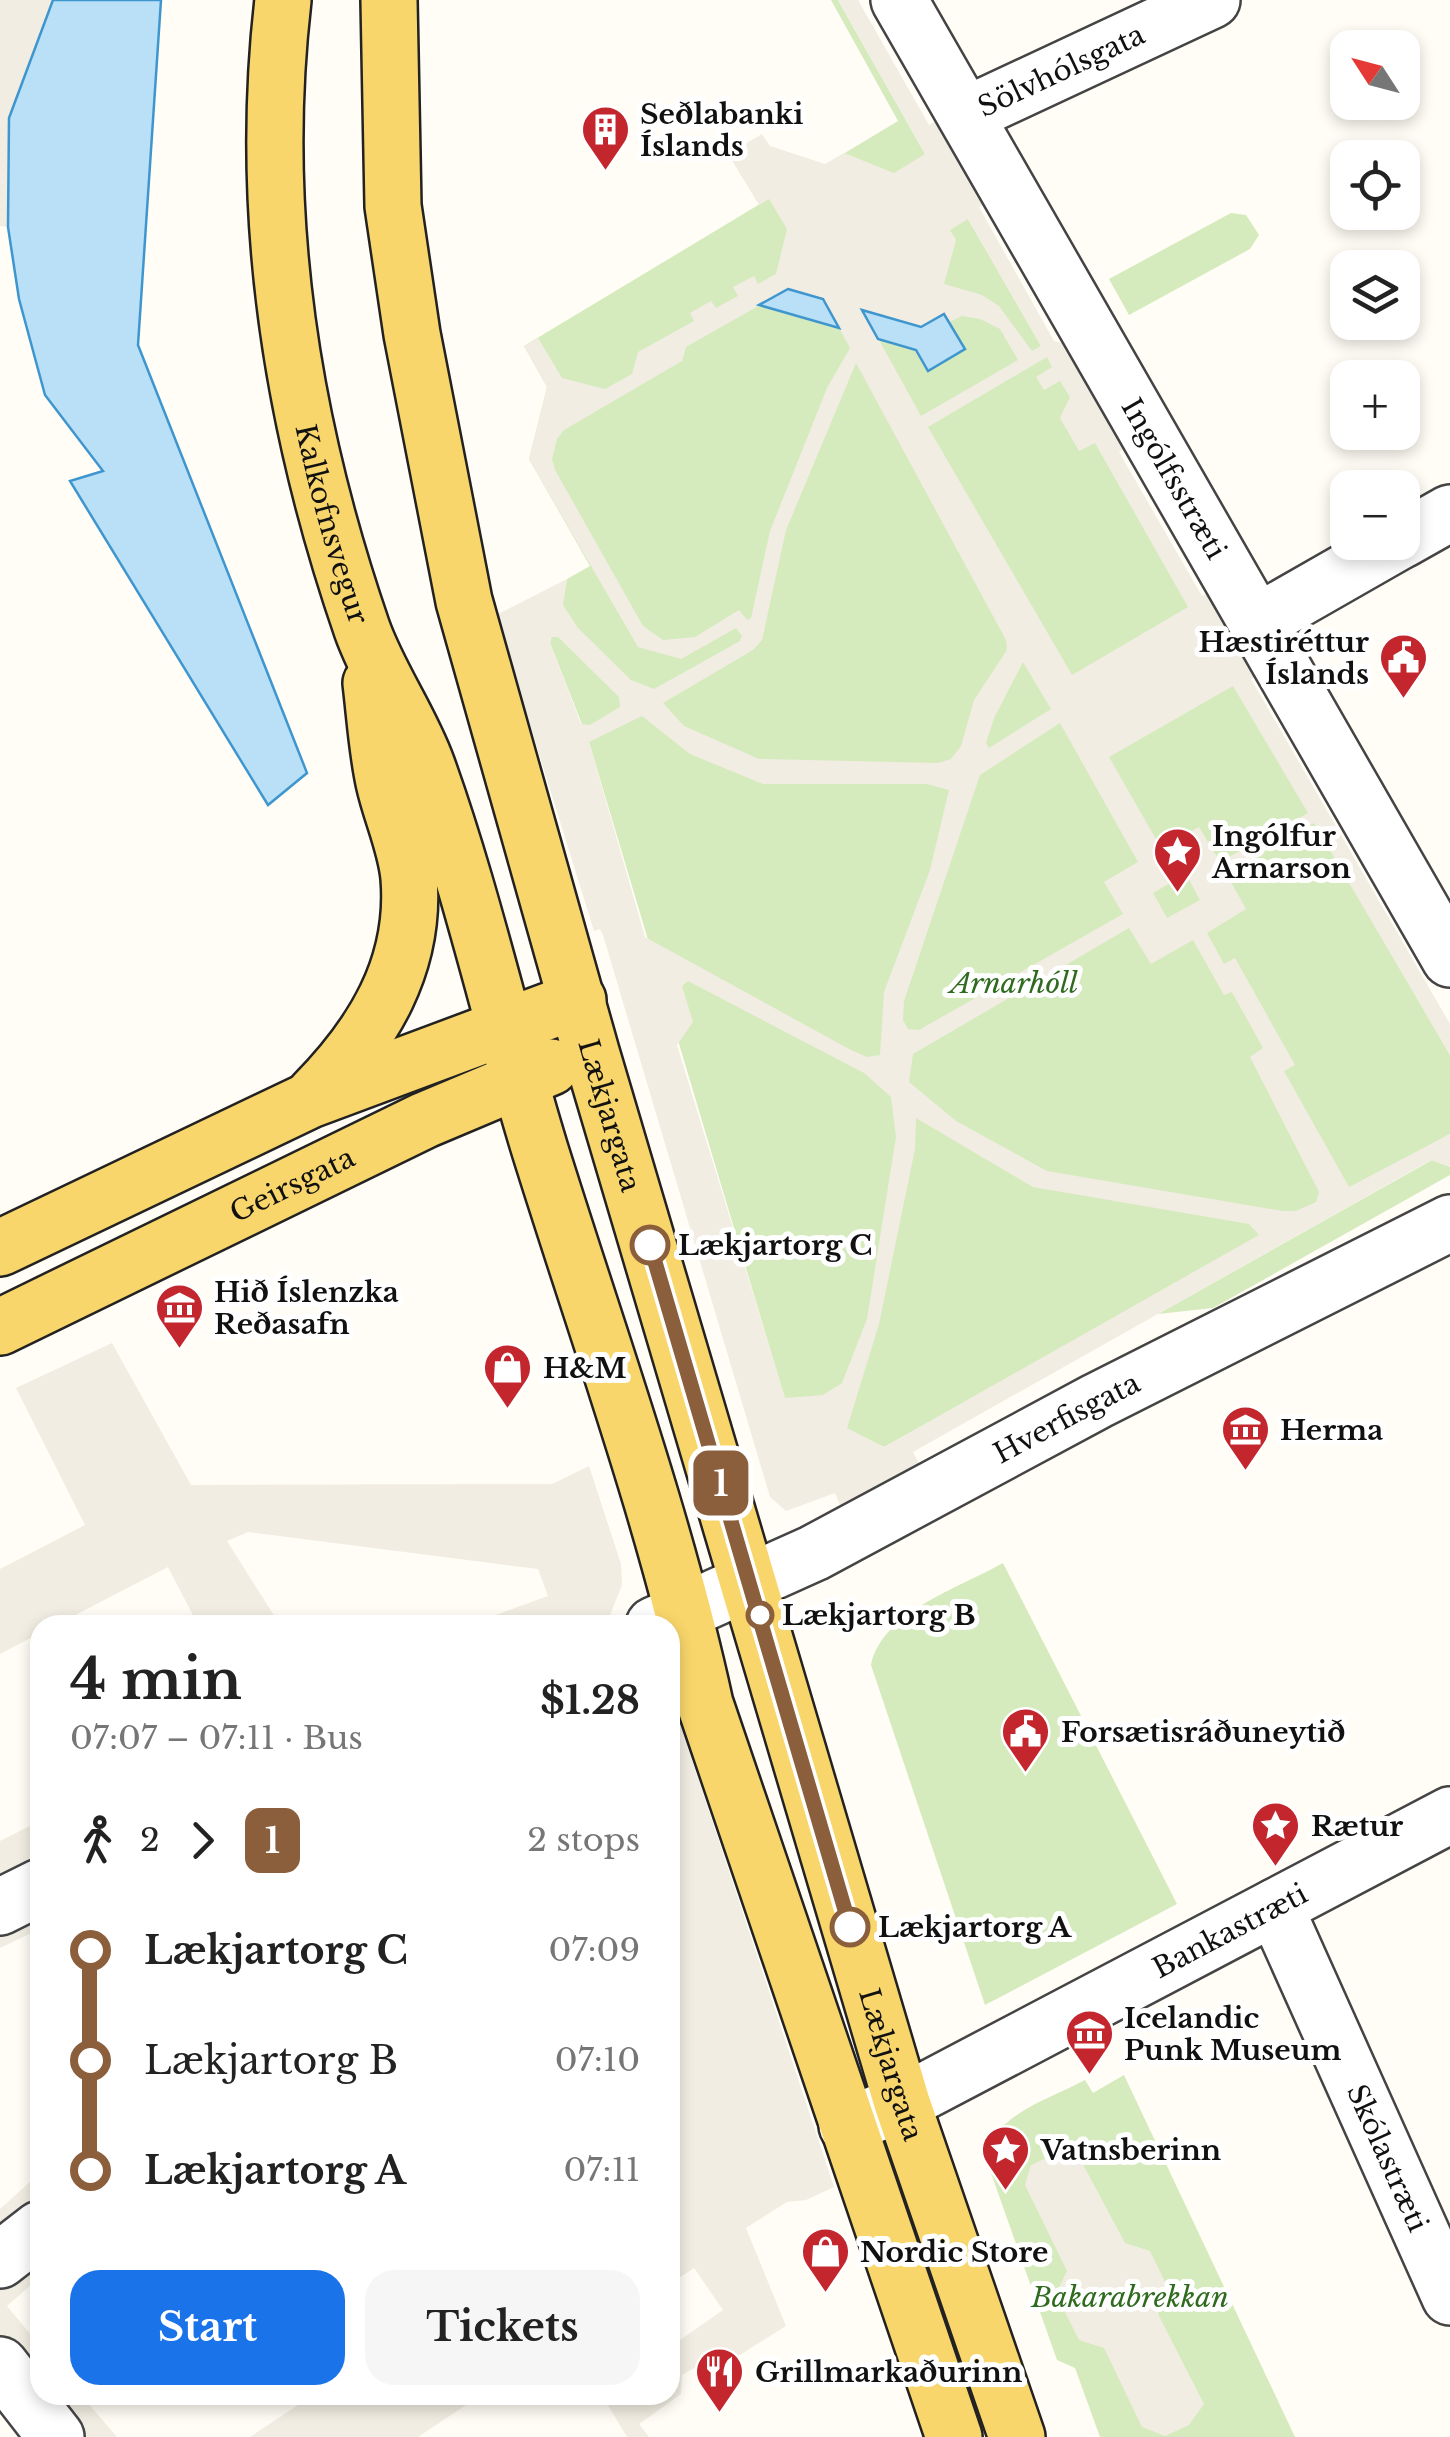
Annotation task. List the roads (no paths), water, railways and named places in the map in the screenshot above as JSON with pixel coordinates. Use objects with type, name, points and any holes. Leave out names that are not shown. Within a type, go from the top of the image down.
[{"type":"main road","name":"Kalkofnsvegur","points":[[283,0],[274,78],[280,277],[297,396],[323,510],[364,636],[426,764],[504,1026]]},
{"type":"main road","points":[[0,1248],[310,1100],[578,1000],[464,601],[412,334],[392,206],[389,0]]},
{"type":"main road","points":[[310,1100],[376,1023],[394,984],[407,932],[408,878],[384,780],[364,636]]},
{"type":"main road","name":"Lækjargata","points":[[578,1000],[902,2103],[1016,2437]]},
{"type":"main road","points":[[504,1026],[669,1615]]},
{"type":"main road","name":"Geirsgata","points":[[0,1327],[425,1120],[591,1052]]},
{"type":"main road","points":[[680,1643],[705,1704],[954,2437]]},
{"type":"street","name":"Ingólfsstræti","points":[[899,0],[1450,959]]},
{"type":"street","name":"Sölvhólsgata","points":[[966,115],[1212,0]]},
{"type":"street","points":[[1420,530],[1450,513]]},
{"type":"street","points":[[1258,622],[1367,560]]},
{"type":"street","name":"Hverfisgata","points":[[677,1615],[750,1582],[1450,1223]]},
{"type":"street","name":"Bankastræti","points":[[847,2126],[902,2103],[1450,1815]]},
{"type":"street","points":[[0,1908],[30,1893]]},
{"type":"street","name":"Skólastræti","points":[[1275,1907],[1450,2297]]},
{"type":"street","points":[[0,2260],[30,2237]]},
{"type":"street","points":[[0,2365],[30,2404]]},
{"type":"street","points":[[31,2405],[56,2437]]},
{"type":"water","points":[[53,0],[161,0],[138,345],[307,773],[268,805],[70,481],[103,471],[45,395],[19,299],[8,227],[9,118]]},
{"type":"water","points":[[788,289],[823,299],[839,328],[759,305]]},
{"type":"water","points":[[862,310],[921,327],[944,314],[965,349],[928,371],[916,350],[878,339]]},
{"type":"place","name":"Seðlabanki Íslands","points":[[605,172]]},
{"type":"place","name":"Hæstiréttur Íslands","points":[[1404,700]]},
{"type":"place","name":"Ingólfur Arnarson","points":[[1177,894]]},
{"type":"place","name":"Lækjartorg C","points":[[650,1245]]},
{"type":"place","name":"Hið Íslenzka Reðasafn","points":[[179,1350]]},
{"type":"place","name":"H&M","points":[[508,1410]]},
{"type":"place","name":"Herma","points":[[1245,1472]]},
{"type":"place","name":"Lækjartorg B","points":[[760,1615]]},
{"type":"place","name":"Forsætisráðuneytið","points":[[1026,1774]]},
{"type":"place","name":"Rætur","points":[[1276,1868]]},
{"type":"place","name":"Lækjartorg A","points":[[850,1927]]},
{"type":"place","name":"Icelandic Punk Museum","points":[[1089,2076]]},
{"type":"place","name":"Vatnsberinn","points":[[1006,2192]]},
{"type":"place","name":"Nordic Store","points":[[825,2294]]},
{"type":"place","name":"Grillmarkaðurinn","points":[[720,2414]]},
{"type":"park label","name":"Arnarhóll","points":[[1014,983]]},
{"type":"park label","name":"Bakarabrekkan","points":[[1130,2297]]}]
